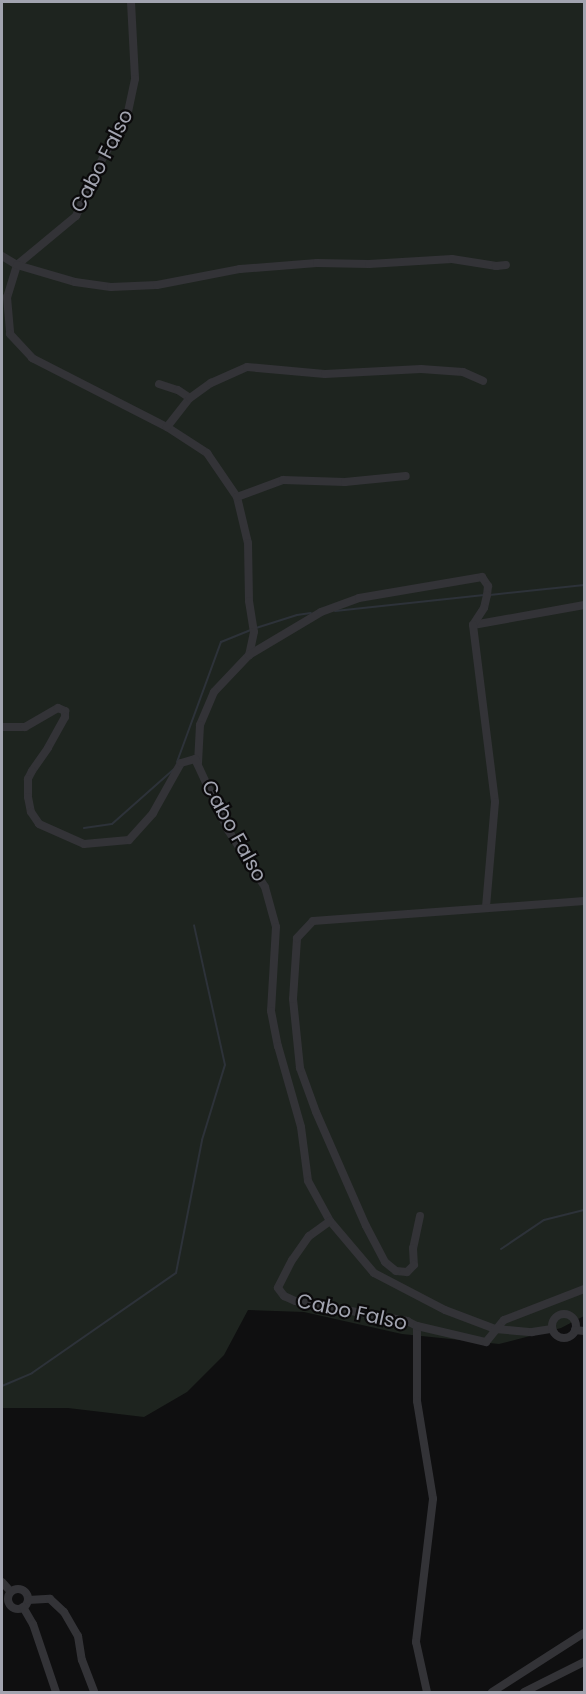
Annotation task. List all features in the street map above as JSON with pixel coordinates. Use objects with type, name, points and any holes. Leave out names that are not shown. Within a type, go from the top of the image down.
[{"type":"street","name":"Cabo Falso","points":[[18,265],[76,216],[99,165],[128,113],[135,79],[131,2]]},
{"type":"street","points":[[2,256],[18,265],[75,282],[111,287],[157,285],[240,269],[317,263],[369,264],[452,260],[496,266],[506,265]]},
{"type":"street","points":[[18,265],[7,297],[10,334],[32,358],[167,427],[207,453],[237,497],[248,543],[249,601],[254,632],[249,655]]},
{"type":"street","points":[[167,427],[190,398],[211,383],[246,367],[325,375],[421,369],[463,372],[483,381]]},
{"type":"street","points":[[159,384],[178,390],[190,398]]},
{"type":"street","points":[[237,497],[283,480],[345,482],[406,476]]},
{"type":"street","name":"Cabo Falso","points":[[198,763],[200,725],[214,692],[249,655],[321,612],[359,598],[482,577],[488,586],[488,595],[484,608],[473,625]]},
{"type":"street","points":[[486,908],[495,802],[473,625],[585,605]]},
{"type":"street","points":[[254,632],[265,641],[272,640]]},
{"type":"street","name":"Cabo Falso","points":[[2,727],[25,727],[58,708],[65,711],[65,717],[28,779],[28,797],[31,812],[39,824],[84,844],[129,840],[153,813],[181,763],[192,758],[198,763],[228,830],[265,886],[276,927],[271,1011],[278,1046],[301,1127],[308,1181],[330,1221],[309,1236],[292,1260],[278,1288],[284,1296],[295,1301],[407,1321],[417,1326],[418,1411],[433,1499],[416,1642],[427,1692]]},
{"type":"street","points":[[420,1216],[413,1248],[414,1264],[406,1272],[396,1271],[385,1262],[366,1226],[316,1112],[300,1068],[293,999],[297,938],[313,921],[585,901]]},
{"type":"street","points":[[330,1221],[375,1273],[445,1310],[495,1329],[532,1332],[552,1329]]},
{"type":"street","points":[[417,1326],[486,1342],[504,1320],[518,1312],[585,1289]]},
{"type":"street","points":[[561,1314],[568,1314],[574,1319],[580,1330],[563,1338],[556,1336],[552,1329],[552,1322],[561,1314]]},
{"type":"street","points":[[574,1319],[585,1319]]},
{"type":"street","points":[[2,1582],[11,1592]]},
{"type":"street","points":[[11,1592],[22,1590],[56,1692]]},
{"type":"street","points":[[11,1592],[6,1605],[17,1609],[26,1604],[50,1599],[64,1612],[78,1636],[85,1669],[94,1692]]},
{"type":"street","points":[[492,1692],[585,1633]]},
{"type":"street","points":[[524,1692],[585,1662]]},
{"type":"shaded area","points":[[2,2],[584,2],[584,1316],[561,1328],[499,1344],[402,1334],[304,1312],[248,1310],[224,1355],[187,1392],[144,1417],[68,1408],[2,1408]]},
{"type":"waterway","points":[[490,595],[584,585]]},
{"type":"waterway","points":[[335,611],[484,595]]},
{"type":"waterway","points":[[256,628],[311,613]]},
{"type":"waterway","points":[[177,762],[221,642],[251,630]]},
{"type":"waterway","points":[[84,828],[112,824],[174,769]]},
{"type":"waterway","points":[[2,1386],[32,1373],[176,1273],[202,1140],[225,1065],[194,925]]},
{"type":"waterway","points":[[501,1249],[544,1220],[584,1210]]}]
